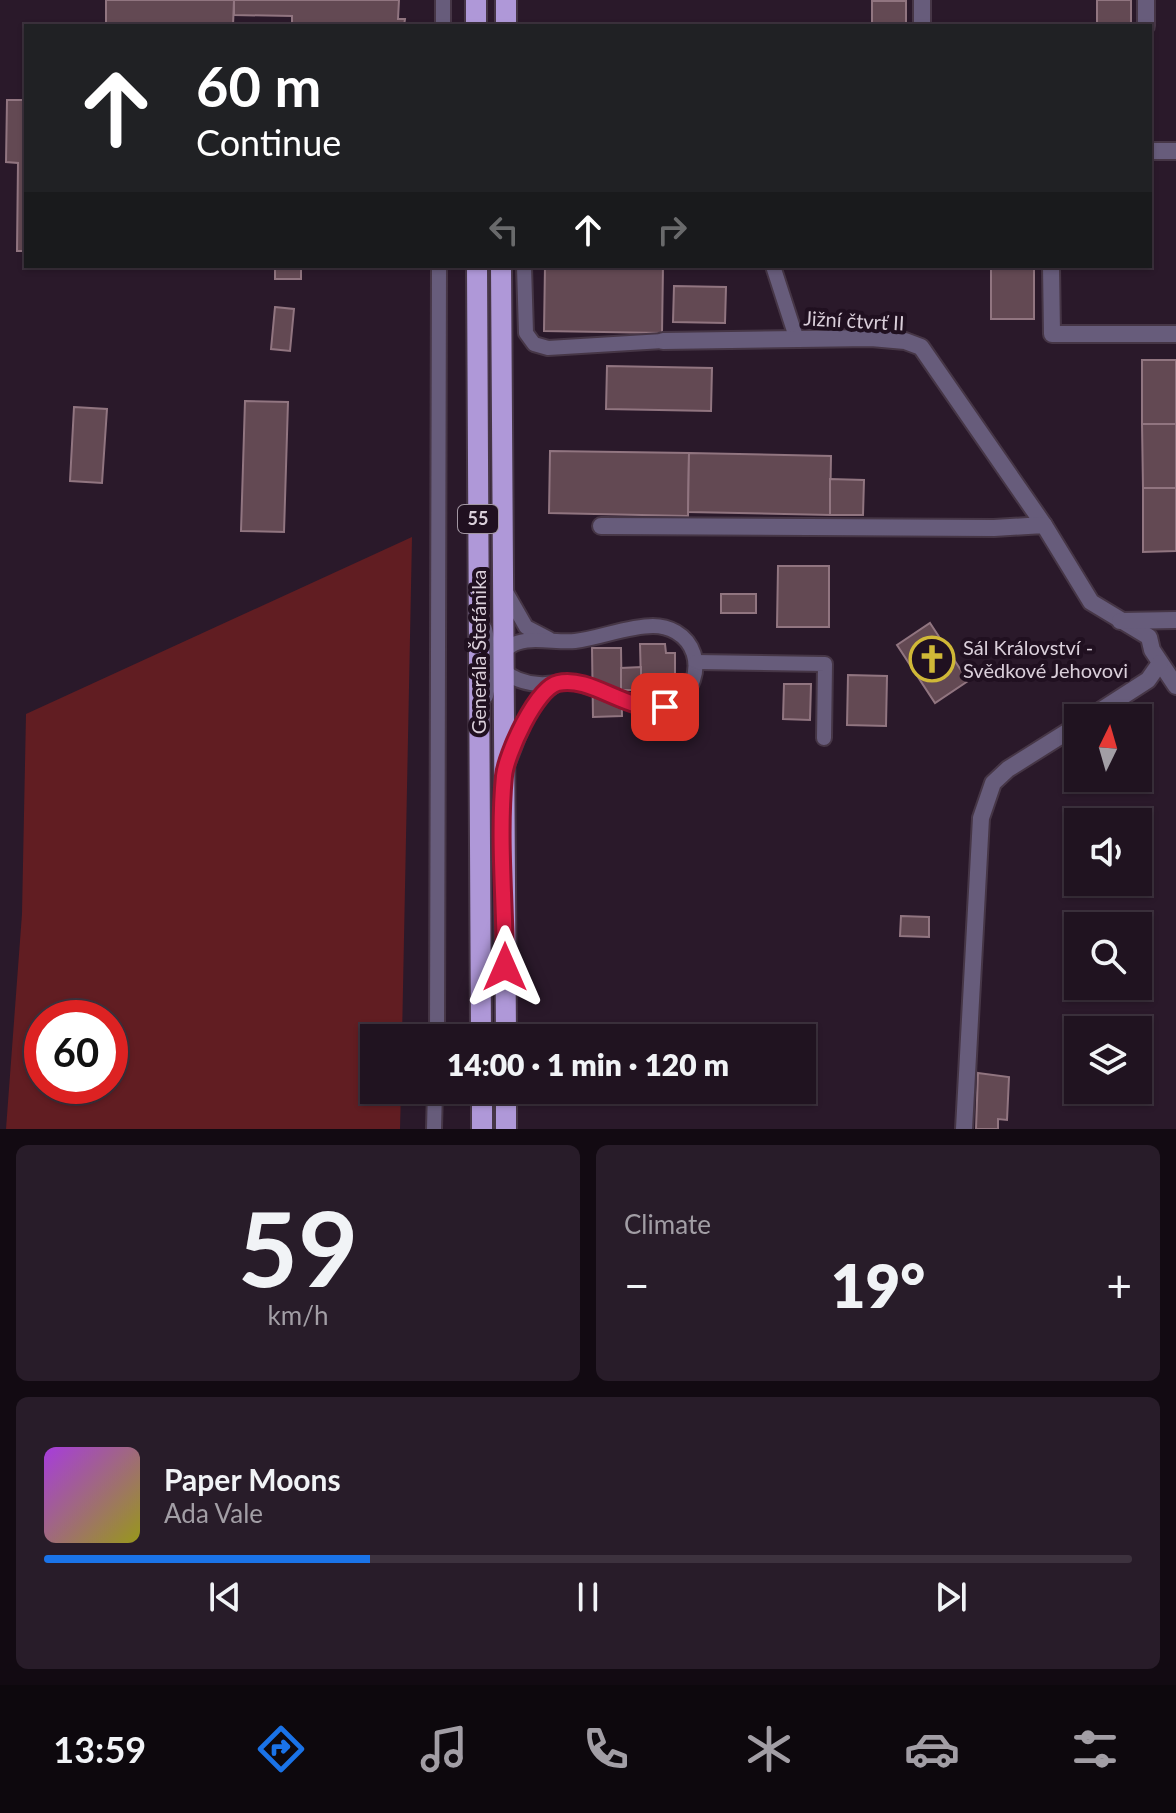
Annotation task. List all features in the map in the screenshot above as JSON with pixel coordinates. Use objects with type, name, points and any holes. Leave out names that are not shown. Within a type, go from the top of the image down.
[{"type":"main road","points":[[476,0],[476,24]]},
{"type":"main road","points":[[506,0],[506,24]]},
{"type":"main road","name":"Generála Štefánika","points":[[477,268],[481,1024]]},
{"type":"main road","name":"Generála Štefánika","points":[[501,268],[501,663],[506,1024]]},
{"type":"main road","points":[[482,1104],[482,1129]]},
{"type":"main road","points":[[506,1104],[506,1129]]},
{"type":"street","points":[[922,0],[922,24]]},
{"type":"street","points":[[1146,0],[1146,24]]},
{"type":"street","points":[[1152,151],[1176,151]]},
{"type":"street","points":[[1051,268],[1052,334],[1176,334]]},
{"type":"street","name":"Jižní čtvrť II","points":[[663,341],[871,338],[905,341],[921,347],[1044,525],[1091,602],[1149,637],[1160,663],[1176,686]]},
{"type":"street","points":[[601,526],[994,528],[1044,525]]},
{"type":"street","points":[[1119,621],[1176,620]]},
{"type":"street","points":[[1111,704],[1148,680],[1160,663]]},
{"type":"street","points":[[964,1129],[981,818],[993,783],[1008,769],[1064,734]]},
{"type":"lane","points":[[443,0],[443,24]]},
{"type":"lane","points":[[437,1024],[439,268]]},
{"type":"lane","points":[[524,268],[526,333],[534,344],[548,348],[663,341]]},
{"type":"lane","points":[[774,268],[796,337]]},
{"type":"lane","points":[[479,581],[488,643],[501,663],[519,681],[575,683],[658,708],[683,697],[694,679],[696,662],[685,638],[656,626],[557,641],[515,643],[501,663],[485,700],[480,773]]},
{"type":"lane","points":[[503,581],[513,610],[526,627],[557,641]]},
{"type":"lane","points":[[696,662],[825,664],[824,738]]},
{"type":"lane","points":[[504,773],[532,707],[539,696],[558,683]]},
{"type":"lane","points":[[434,1129],[435,1104]]},
{"type":"shaded area","points":[[412,537],[402,1024],[360,1024],[360,1104],[401,1104],[400,1129],[6,1129],[22,914],[26,714]]},
{"type":"building","points":[[106,0],[234,0],[233,24],[106,24]]},
{"type":"building","points":[[234,0],[399,0],[398,19],[405,19],[404,24],[292,24],[292,16],[234,15]]},
{"type":"building","points":[[1097,0],[1131,0],[1131,24],[1097,24]]},
{"type":"building","points":[[872,1],[906,1],[906,24],[872,24]]},
{"type":"building","points":[[7,100],[24,100],[24,251],[17,251],[18,163],[6,162]]},
{"type":"building","points":[[275,268],[301,268],[301,279],[275,279]]},
{"type":"building","points":[[545,268],[663,268],[662,333],[544,331]]},
{"type":"building","points":[[991,268],[1034,268],[1034,319],[991,319]]},
{"type":"building","points":[[674,286],[726,287],[725,323],[673,322]]},
{"type":"building","points":[[275,307],[294,309],[290,351],[271,349]]},
{"type":"building","points":[[1142,360],[1176,360],[1176,424],[1142,424]]},
{"type":"building","points":[[607,366],[712,368],[711,411],[606,409]]},
{"type":"building","points":[[245,401],[288,402],[284,532],[241,531]]},
{"type":"building","points":[[74,407],[107,409],[102,483],[70,481]]},
{"type":"building","points":[[1142,424],[1176,424],[1176,488],[1143,488]]},
{"type":"building","points":[[550,451],[689,453],[688,516],[549,513]]},
{"type":"building","points":[[689,453],[831,456],[830,515],[688,512]]},
{"type":"building","points":[[830,479],[864,480],[863,515],[830,515]]},
{"type":"building","points":[[1143,488],[1176,488],[1176,551],[1143,552]]},
{"type":"building","points":[[778,566],[829,566],[829,627],[777,627]]},
{"type":"building","points":[[721,594],[756,594],[756,613],[721,613]]},
{"type":"building","points":[[930,623],[968,681],[935,703],[897,645]]},
{"type":"building","points":[[640,644],[665,644],[666,653],[675,653],[675,681],[658,692],[648,692],[641,684]]},
{"type":"building","points":[[592,648],[621,648],[622,716],[593,717]]},
{"type":"building","points":[[641,667],[641,684],[646,690],[621,690],[621,668]]},
{"type":"building","points":[[848,675],[887,676],[886,726],[847,725]]},
{"type":"building","points":[[784,684],[811,684],[810,720],[783,719]]},
{"type":"building","points":[[901,916],[929,917],[929,937],[900,936]]},
{"type":"building","points":[[978,1073],[1009,1077],[1007,1120],[998,1119],[998,1129],[976,1129]]},
{"type":"place","name":"Sál Království - Svědkové Jehovovi","points":[[932,659]]},
{"type":"route","points":[[505,967],[504,773],[532,707],[539,696],[558,683],[575,683],[643,706],[665,707]]}]
